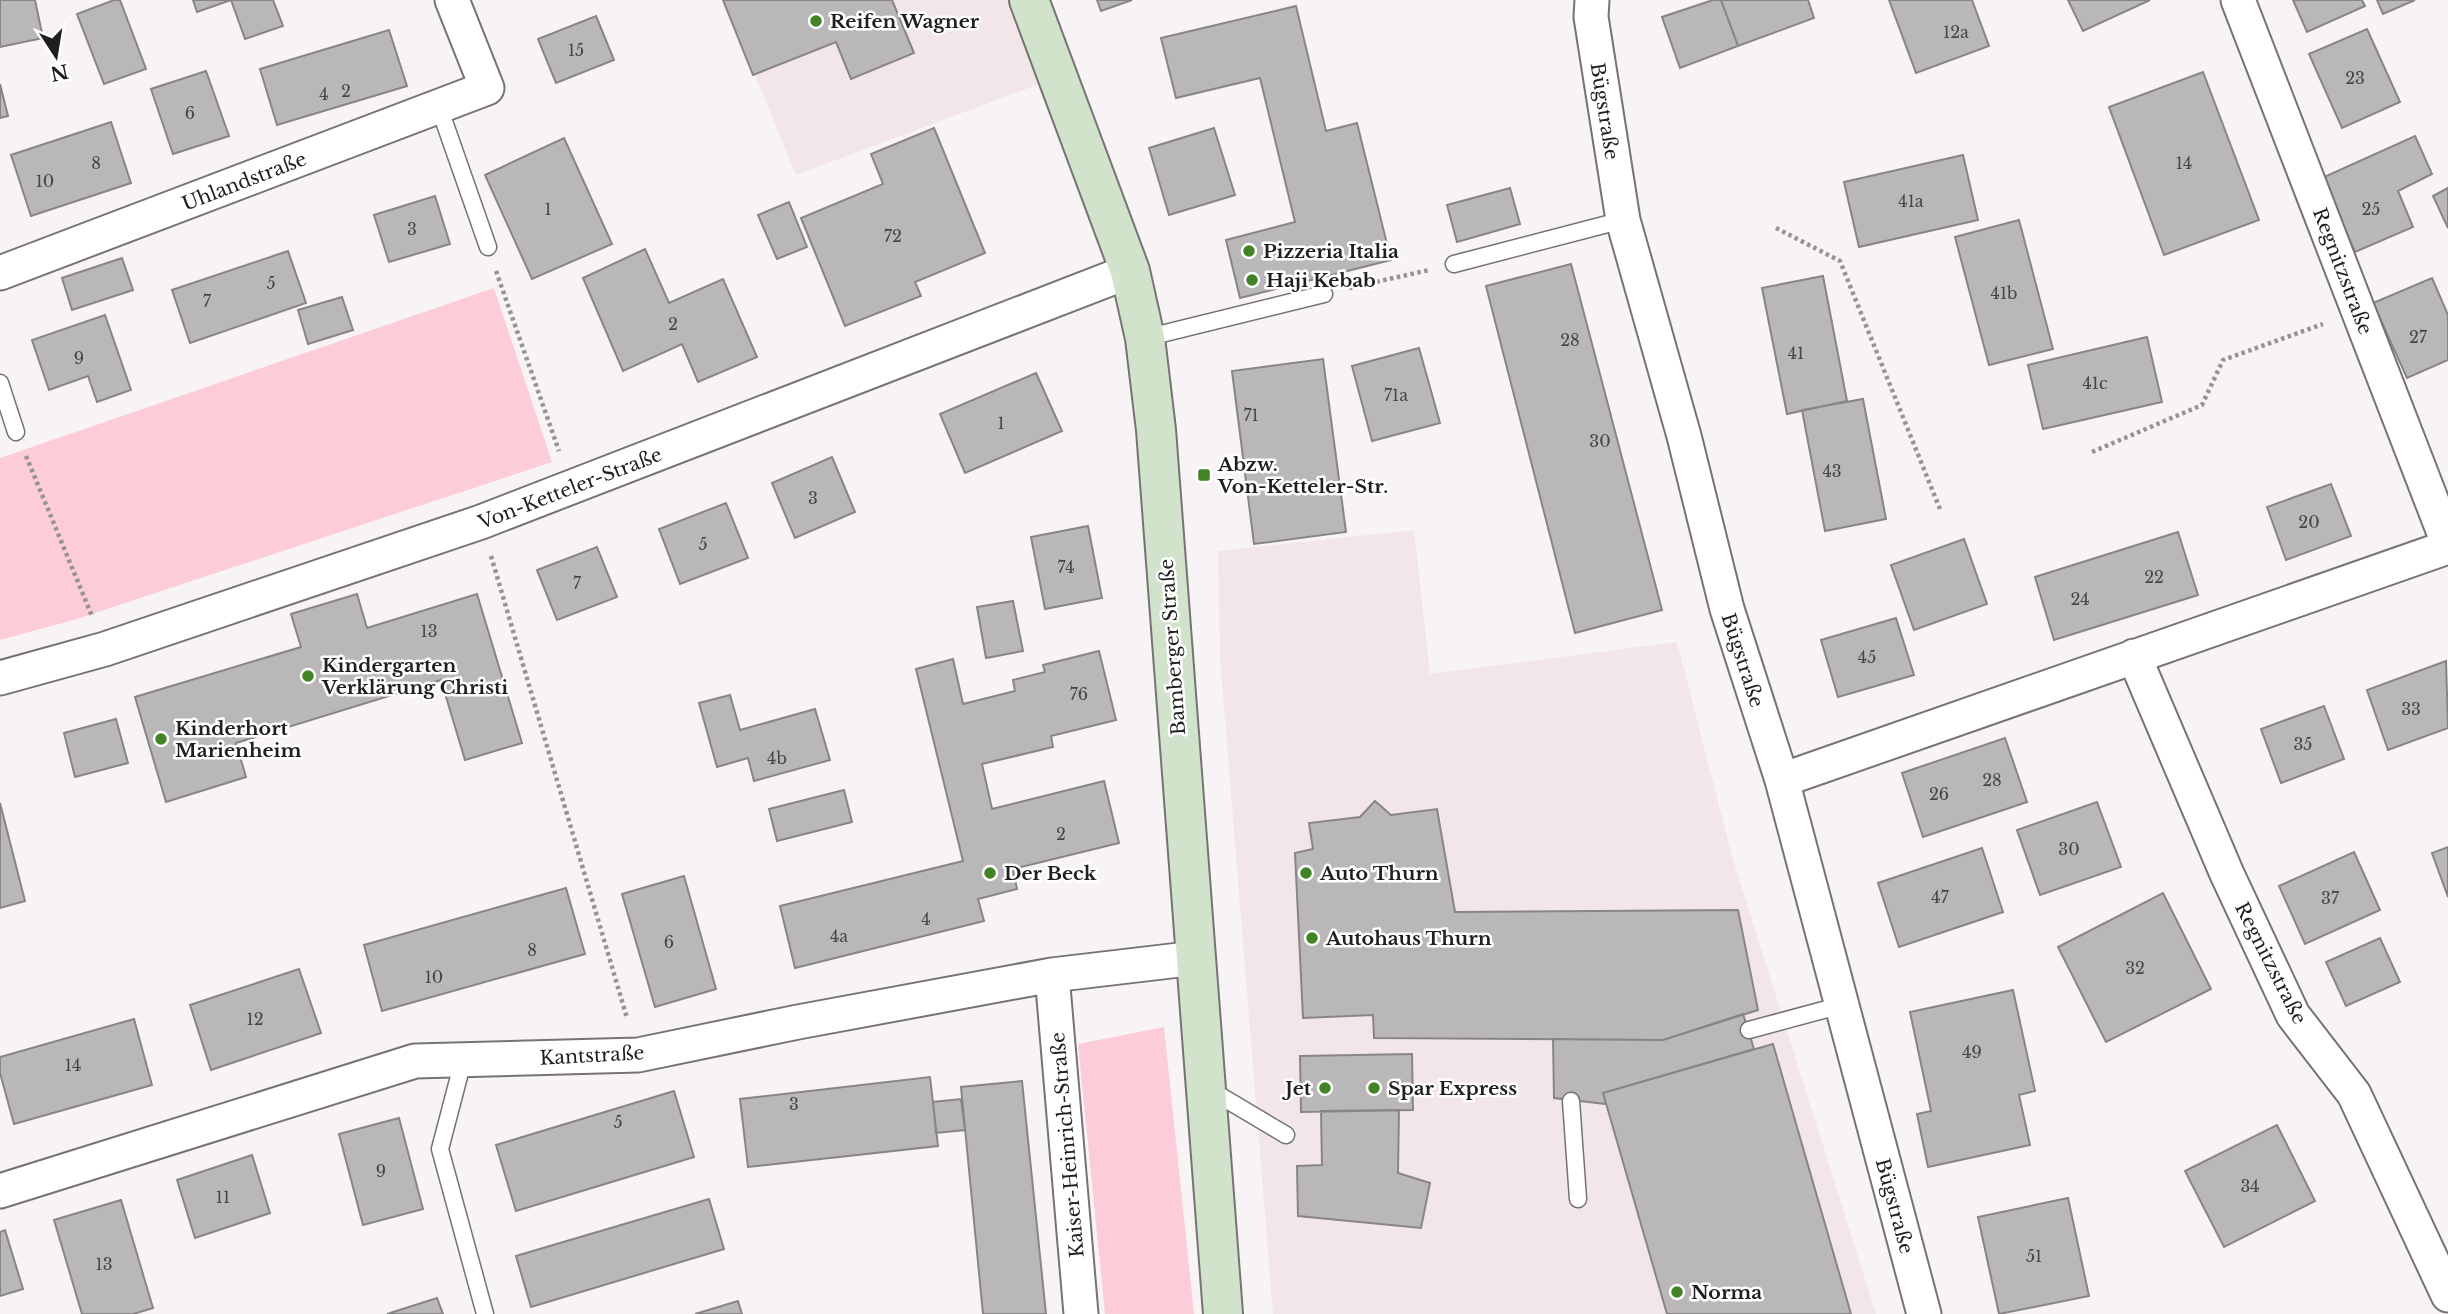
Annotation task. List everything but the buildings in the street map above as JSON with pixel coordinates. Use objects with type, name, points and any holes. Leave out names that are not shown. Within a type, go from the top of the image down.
[{"type":"main road","name":"Bamberger Straße","points":[[1029,0],[1130,271],[1145,338],[1156,430],[1223,1314]]},
{"type":"street","name":"Uhlandstraße","points":[[0,273],[488,88],[452,0]]},
{"type":"street","name":"Bügstraße","points":[[1592,0],[1591,17],[1623,220],[1684,436],[1727,609],[1782,780],[1924,1314]]},
{"type":"street","name":"Regnitzstraße","points":[[1782,780],[2448,545],[2238,0]]},
{"type":"street","name":"Von-Ketteler-Straße","points":[[0,678],[105,649],[481,522],[1130,271]]},
{"type":"street","name":"Regnitzstraße","points":[[2134,656],[2227,874],[2293,1015],[2354,1094],[2448,1295]]},
{"type":"street","name":"Kantstraße","points":[[0,1191],[415,1061],[638,1055],[797,1022],[1052,975],[1196,958]]},
{"type":"street","name":"Kaiser-Heinrich-Straße","points":[[1052,975],[1081,1314]]},
{"type":"lane","points":[[439,107],[488,247]]},
{"type":"lane","points":[[1454,264],[1623,220]]},
{"type":"lane","points":[[1145,338],[1324,294]]},
{"type":"lane","points":[[0,383],[16,432]]},
{"type":"lane","points":[[1749,1030],[1842,1005]]},
{"type":"lane","points":[[463,1061],[440,1149],[485,1314]]},
{"type":"lane","points":[[1206,1087],[1286,1135]]},
{"type":"lane","points":[[1571,1101],[1577,1199]]},
{"type":"path","points":[[1776,228],[1840,261],[1940,509]]},
{"type":"path","points":[[488,247],[572,488]]},
{"type":"path","points":[[1324,294],[1454,264]]},
{"type":"path","points":[[2092,452],[2202,405],[2223,360],[2358,312]]},
{"type":"path","points":[[16,432],[105,649]]},
{"type":"path","points":[[481,522],[638,1055]]},
{"type":"shaded area","points":[[724,0],[1029,0],[1058,77],[796,175]]},
{"type":"shaded area","points":[[494,288],[552,462],[77,619],[0,640],[0,458]]},
{"type":"shaded area","points":[[1414,530],[1430,674],[1677,642],[1732,856],[1876,1314],[1273,1314],[1220,658],[1218,551]]},
{"type":"shaded area","points":[[1164,1027],[1194,1314],[1105,1314],[1078,1044]]},
{"type":"place","name":"Reifen Wagner","points":[[816,21]]},
{"type":"place","name":"Pizzeria Italia","points":[[1249,251]]},
{"type":"place","name":"Haji Kebab","points":[[1252,280]]},
{"type":"place","name":"Abzw. Von-Ketteler-Str.","points":[[1204,475]]},
{"type":"place","name":"Kindergarten Verklärung Christi","points":[[308,676]]},
{"type":"place","name":"Kinderhort Marienheim","points":[[161,739]]},
{"type":"place","name":"Der Beck","points":[[990,873]]},
{"type":"place","name":"Auto Thurn","points":[[1306,873]]},
{"type":"place","name":"Autohaus Thurn","points":[[1312,938]]},
{"type":"place","name":"Jet","points":[[1325,1088]]},
{"type":"place","name":"Spar Express","points":[[1374,1088]]},
{"type":"place","name":"Norma","points":[[1677,1292]]}]
